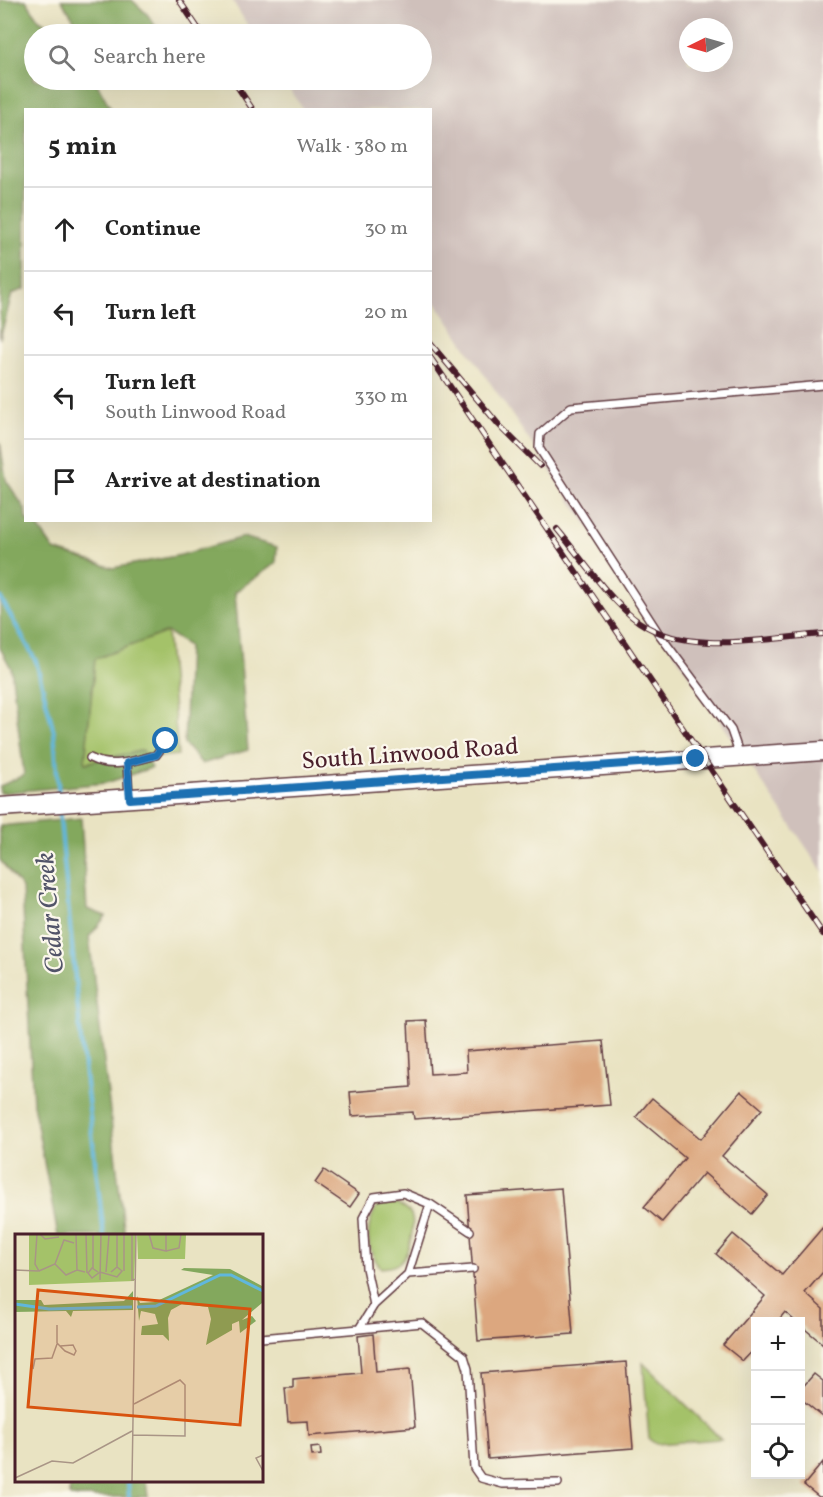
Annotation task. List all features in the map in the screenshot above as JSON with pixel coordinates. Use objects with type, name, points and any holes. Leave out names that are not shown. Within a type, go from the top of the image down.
[{"type":"main road","name":"South Linwood Road","points":[[0,807],[823,751]]},
{"type":"lane","points":[[740,756],[731,730],[659,634],[539,448],[540,434],[572,407],[823,385]]},
{"type":"lane","points":[[90,758],[101,764],[127,763],[156,755],[166,741]]},
{"type":"lane","points":[[127,763],[130,799]]},
{"type":"lane","points":[[374,1305],[366,1268],[363,1218],[374,1197],[403,1193],[429,1204],[470,1231]]},
{"type":"lane","points":[[359,1329],[374,1305],[408,1274],[429,1204]]},
{"type":"lane","points":[[408,1274],[473,1269]]},
{"type":"lane","points":[[262,1338],[422,1323],[464,1356],[468,1369],[474,1468],[481,1478],[509,1484],[558,1483]]},
{"type":"shaded area","points":[[232,0],[823,0],[823,872],[432,297],[432,108],[302,108],[290,90],[432,90],[432,24],[247,24]]},
{"type":"green space","points":[[0,0],[26,0],[39,20],[46,24],[24,24],[24,90],[101,90],[110,108],[24,108],[24,289],[12,294],[0,339]]},
{"type":"green space","points":[[61,0],[132,0],[154,24],[77,24]]},
{"type":"green space","points":[[0,441],[6,480],[24,507],[24,522],[35,522],[54,550],[113,568],[181,555],[243,537],[277,547],[276,563],[235,592],[248,750],[202,764],[184,744],[188,646],[167,632],[95,659],[85,763],[143,750],[151,768],[106,783],[0,793],[0,786],[24,775],[11,668],[0,648]]},
{"type":"green space","points":[[167,632],[178,755],[85,764],[74,640]]},
{"type":"green space","points":[[81,818],[87,909],[106,916],[89,937],[125,1234],[58,1234],[33,1104],[22,888],[0,860],[0,826]]},
{"type":"green space","points":[[394,1202],[410,1213],[413,1224],[411,1239],[399,1263],[381,1268],[372,1253],[368,1238],[370,1222],[377,1206]]},
{"type":"green space","points":[[643,1363],[721,1439],[656,1444],[649,1439]]},
{"type":"green space","points":[[69,1482],[146,1482],[148,1497],[70,1497]]},
{"type":"building","points":[[426,1020],[430,1074],[467,1072],[466,1051],[603,1041],[610,1105],[414,1119],[413,1112],[352,1116],[350,1092],[411,1087],[408,1021]]},
{"type":"building","points":[[741,1091],[762,1109],[722,1156],[768,1195],[752,1214],[704,1173],[662,1222],[644,1207],[685,1158],[636,1117],[652,1098],[701,1139]]},
{"type":"building","points":[[324,1170],[359,1194],[350,1207],[315,1183]]},
{"type":"building","points":[[561,1188],[573,1334],[478,1341],[467,1195]]},
{"type":"building","points":[[823,1227],[823,1272],[805,1293],[823,1309],[823,1344],[805,1329],[805,1317],[790,1317],[785,1312],[781,1317],[751,1317],[751,1352],[743,1361],[723,1345],[765,1296],[716,1254],[733,1234],[782,1275]]},
{"type":"building","points":[[373,1334],[376,1372],[410,1369],[415,1427],[309,1436],[308,1421],[288,1422],[285,1388],[293,1388],[293,1379],[361,1373],[358,1336]]},
{"type":"building","points":[[626,1362],[633,1448],[488,1459],[481,1373]]},
{"type":"building","points":[[814,1374],[823,1381],[823,1417],[805,1402],[805,1384]]},
{"type":"building","points":[[320,1447],[321,1455],[312,1456],[311,1448]]},
{"type":"building","points":[[823,1462],[823,1497],[819,1497],[804,1485]]},
{"type":"waterway","name":"Cedar Creek","points":[[0,597],[36,661],[54,732],[59,798]]},
{"type":"waterway","name":"Cedar Creek","points":[[59,808],[81,1041],[104,1234]]},
{"type":"waterway","name":"Cedar Creek","points":[[128,1482],[129,1497]]},
{"type":"railway","points":[[179,0],[195,24]]},
{"type":"railway","points":[[240,90],[252,108]]},
{"type":"railway","points":[[432,345],[499,425],[540,466]]},
{"type":"railway","points":[[432,360],[823,934]]},
{"type":"railway","points":[[557,529],[628,614],[659,632],[681,639],[704,642],[753,641],[823,634]]},
{"type":"route","points":[[166,741],[156,755],[127,763],[130,799],[696,759]]}]
